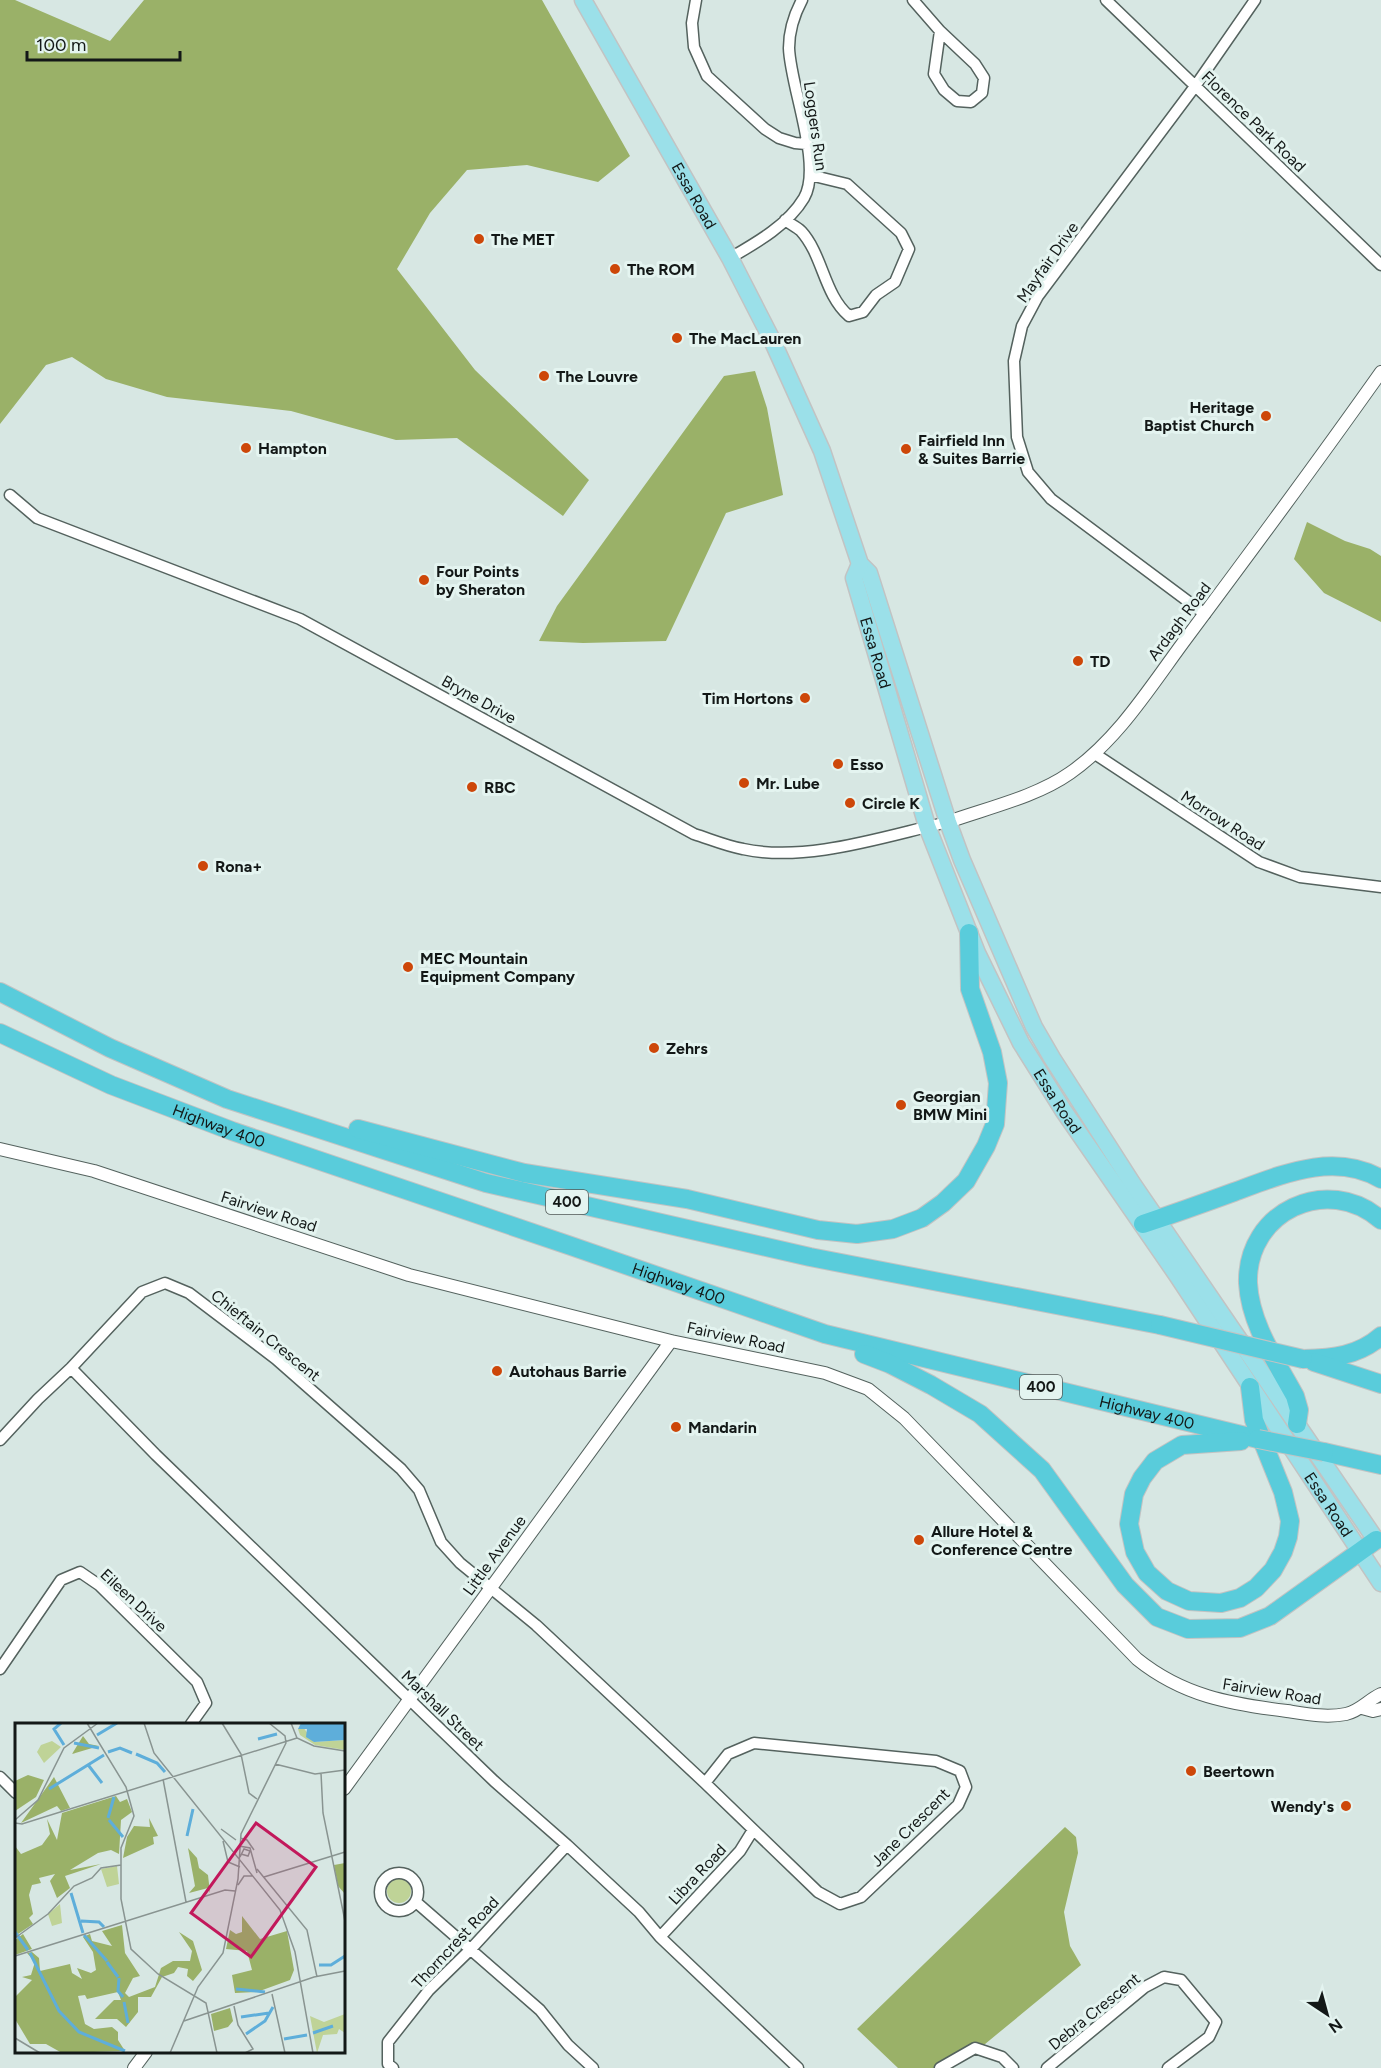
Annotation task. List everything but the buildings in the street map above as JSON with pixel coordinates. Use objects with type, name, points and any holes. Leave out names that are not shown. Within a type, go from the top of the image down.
[{"type":"highway","points":[[280,1116],[310,1118],[524,1173],[687,1199],[818,1230],[857,1234],[893,1229],[922,1218],[966,1181],[986,1146],[995,1124],[998,1083],[992,1052],[970,989],[969,933]]},
{"type":"highway","name":"Highway 400","points":[[0,992],[110,1048],[227,1099],[486,1183],[810,1257],[1160,1325],[1303,1359],[1381,1384]]},
{"type":"highway","name":"Highway 400","points":[[0,1032],[111,1085],[232,1131],[825,1335],[1258,1439],[1381,1465]]},
{"type":"highway","points":[[1150,1222],[1297,1170],[1325,1166],[1350,1168],[1381,1179]]},
{"type":"highway","points":[[1297,1424],[1299,1410],[1295,1396],[1254,1316],[1248,1282],[1253,1251],[1267,1228],[1282,1214],[1300,1203],[1325,1199],[1353,1202],[1381,1220]]},
{"type":"highway","points":[[825,1335],[931,1384],[980,1414],[1042,1470],[1125,1585],[1157,1617],[1188,1629],[1240,1628],[1270,1616],[1376,1540]]},
{"type":"highway","points":[[1303,1359],[1332,1358],[1354,1354],[1371,1345],[1381,1336]]},
{"type":"highway","points":[[1250,1387],[1254,1419],[1283,1492],[1290,1521],[1284,1552],[1273,1570],[1256,1588],[1240,1598],[1221,1603],[1189,1602],[1167,1592],[1147,1573],[1136,1552],[1129,1524],[1134,1494],[1142,1478],[1155,1461],[1182,1445],[1258,1439]]},
{"type":"main road","name":"Essa Road","points":[[583,0],[730,258],[772,340],[822,452],[860,564],[869,573],[962,860],[1034,1027],[1250,1387],[1381,1583]]},
{"type":"main road","name":"Essa Road","points":[[860,564],[854,578],[927,826],[969,933],[1021,1043],[1063,1110],[1150,1222],[1297,1424],[1376,1540]]},
{"type":"street","points":[[696,0],[692,23],[694,47],[707,76],[765,129],[779,138],[806,144]]},
{"type":"street","name":"Loggers Run","points":[[730,258],[757,242],[785,220],[805,197],[810,175],[789,48],[793,17],[802,0]]},
{"type":"street","points":[[913,0],[940,31],[975,64],[984,78],[982,93],[971,102],[957,101],[944,90],[934,74],[940,31]]},
{"type":"street","name":"Florence Park Road","points":[[1106,0],[1381,265]]},
{"type":"street","name":"Mayfair Drive","points":[[1205,614],[1051,499],[1028,472],[1017,437],[1014,361],[1022,326],[1038,296],[1196,86],[1255,0]]},
{"type":"street","points":[[785,220],[800,230],[812,247],[840,308],[849,316],[863,312],[876,295],[895,282],[909,249],[901,232],[847,184],[810,175]]},
{"type":"street","name":"Ardagh Road","points":[[948,822],[1038,790],[1068,775],[1095,754],[1119,727],[1205,614],[1381,372]]},
{"type":"street","name":"Bryne Drive","points":[[10,495],[37,518],[300,619],[694,834],[743,849],[789,853],[841,846],[948,822]]},
{"type":"street","name":"Morrow Road","points":[[1095,754],[1259,862],[1300,877],[1381,887]]},
{"type":"street","name":"Fairview Road","points":[[0,1149],[94,1171],[409,1275],[671,1341],[825,1373],[868,1389],[927,1440],[1137,1659],[1156,1675],[1182,1688],[1240,1705],[1325,1716],[1347,1714],[1362,1708],[1367,1701],[1381,1694]]},
{"type":"street","name":"Chieftain Crescent","points":[[0,1440],[142,1292],[165,1283],[189,1293],[276,1359],[400,1469],[419,1490],[441,1542],[460,1563],[491,1588]]},
{"type":"street","name":"Little Avenue","points":[[345,1788],[671,1341]]},
{"type":"street","name":"Marshall Street","points":[[71,1368],[156,1455],[494,1781],[639,1912],[660,1937],[798,2068]]},
{"type":"street","name":"Eileen Drive","points":[[0,1670],[61,1580],[80,1572],[99,1585],[197,1682],[206,1703],[191,1723]]},
{"type":"street","name":"Jane Crescent","points":[[491,1588],[536,1625],[818,1892],[840,1904],[861,1897],[958,1805],[966,1787],[960,1771],[936,1761],[754,1743],[728,1754],[705,1783]]},
{"type":"street","name":"Fairview Road","points":[[1362,1708],[1373,1711],[1381,1709]]},
{"type":"street","points":[[0,1777],[15,1792]]},
{"type":"street","name":"Libra Road","points":[[660,1937],[740,1851],[753,1830]]},
{"type":"street","name":"Thorncrest Road","points":[[393,2068],[388,2064],[388,2042],[429,1990],[470,1950],[567,1845]]},
{"type":"street","points":[[416,1902],[540,2010],[568,2044],[593,2068]]},
{"type":"street","name":"Debra Crescent","points":[[1047,2068],[1145,1987],[1164,1977],[1181,1980],[1216,2022],[1209,2037],[1168,2068]]},
{"type":"street","points":[[940,2068],[975,2048],[1002,2057],[1013,2068]]},
{"type":"street","points":[[134,2068],[145,2053]]},
{"type":"green space","points":[[0,0],[15,0],[110,41],[144,0],[542,0],[630,156],[598,182],[527,165],[467,170],[430,213],[397,269],[475,370],[589,480],[563,516],[457,438],[396,440],[291,411],[167,397],[106,379],[72,357],[46,365],[0,424]]},
{"type":"green space","points":[[755,371],[767,408],[783,495],[726,513],[666,641],[583,643],[539,641],[557,606],[724,376]]},
{"type":"green space","points":[[1307,522],[1381,556],[1381,622],[1324,593],[1294,559]]},
{"type":"green space","points":[[1065,1827],[1076,1837],[1078,1853],[1064,1912],[1070,1946],[1081,1965],[979,2049],[937,2068],[898,2068],[857,2029]]},
{"type":"green space","points":[[399,1879],[408,1882],[411,1891],[408,1900],[399,1903],[390,1900],[387,1891],[390,1882]]},
{"type":"place","name":"The MET","points":[[479,239]]},
{"type":"place","name":"The ROM","points":[[615,269]]},
{"type":"place","name":"The MacLauren","points":[[677,338]]},
{"type":"place","name":"The Louvre","points":[[544,376]]},
{"type":"place","name":"Heritage Baptist Church","points":[[1266,416]]},
{"type":"place","name":"Hampton","points":[[246,448]]},
{"type":"place","name":"Fairfield Inn & Suites Barrie","points":[[906,449]]},
{"type":"place","name":"Four Points by Sheraton","points":[[424,580]]},
{"type":"place","name":"TD","points":[[1078,661]]},
{"type":"place","name":"Tim Hortons","points":[[805,698]]},
{"type":"place","name":"Esso","points":[[838,764]]},
{"type":"place","name":"Mr. Lube","points":[[744,783]]},
{"type":"place","name":"RBC","points":[[472,787]]},
{"type":"place","name":"Circle K","points":[[850,803]]},
{"type":"place","name":"Rona+","points":[[203,866]]},
{"type":"place","name":"MEC Mountain Equipment Company","points":[[408,967]]},
{"type":"place","name":"Zehrs","points":[[654,1048]]},
{"type":"place","name":"Georgian BMW Mini","points":[[901,1105]]},
{"type":"place","name":"Autohaus Barrie","points":[[497,1371]]},
{"type":"place","name":"Mandarin","points":[[676,1427]]},
{"type":"place","name":"Allure Hotel & Conference Centre","points":[[919,1540]]},
{"type":"place","name":"Beertown","points":[[1191,1771]]},
{"type":"place","name":"Wendy's","points":[[1346,1806]]}]
